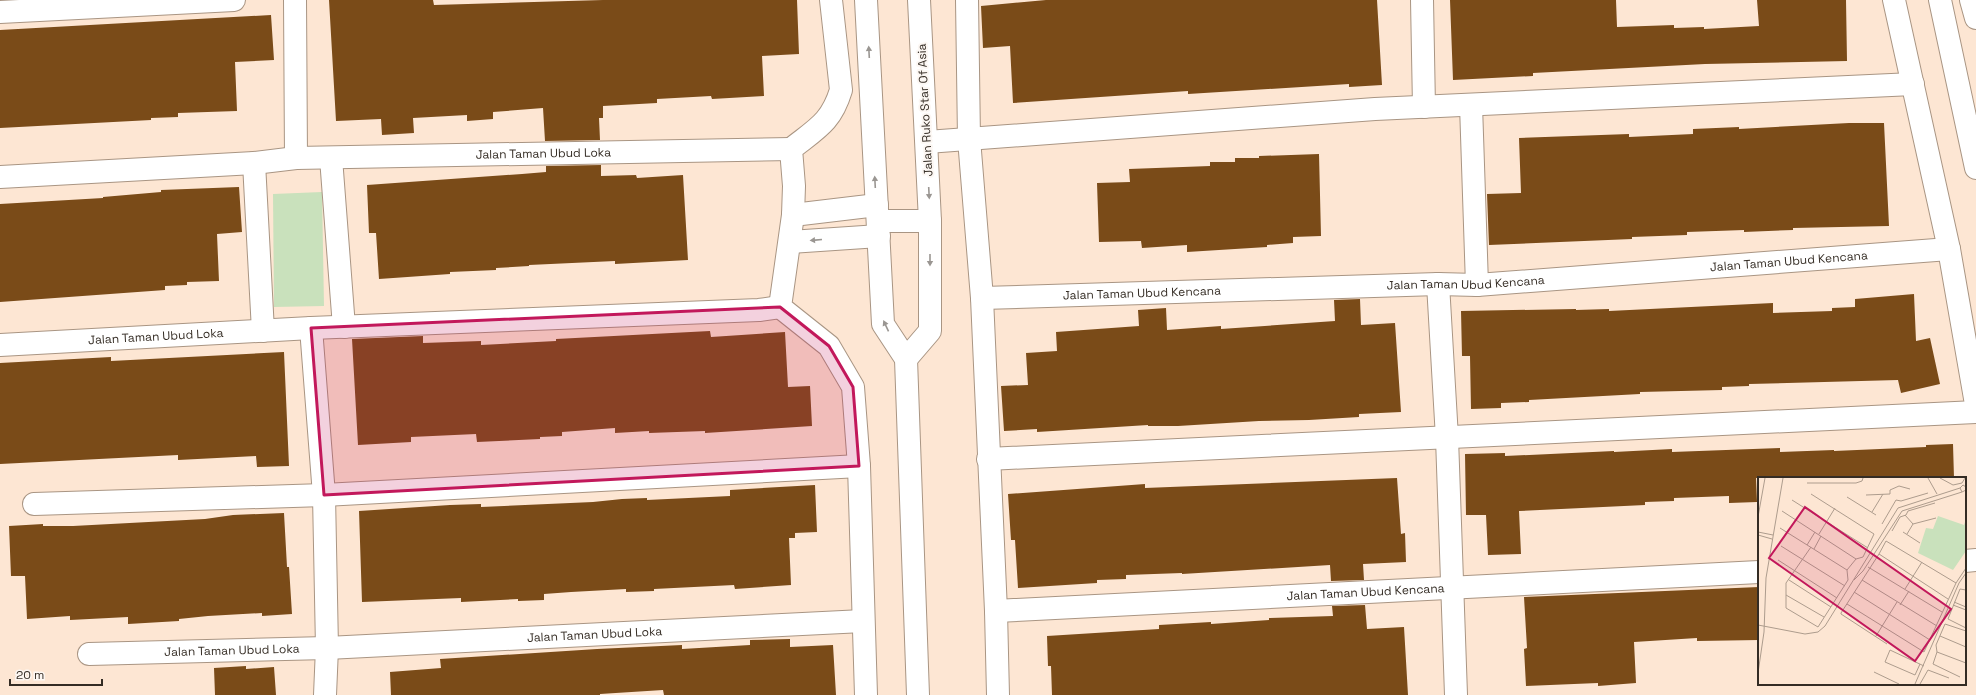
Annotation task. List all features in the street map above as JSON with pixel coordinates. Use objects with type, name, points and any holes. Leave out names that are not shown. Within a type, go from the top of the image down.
[{"type":"street","points":[[0,12],[234,0]]},
{"type":"street","points":[[295,0],[296,158]]},
{"type":"street","points":[[831,0],[841,90],[836,104],[827,120],[791,149],[794,186],[793,215],[780,307],[829,346],[853,387],[859,466],[866,695]]},
{"type":"street","points":[[866,0],[883,324],[906,359],[918,695]]},
{"type":"street","name":"Jalan Ruko Star Of Asia","points":[[906,359],[930,331],[930,221],[919,0]]},
{"type":"street","points":[[967,0],[969,139],[982,298],[988,459],[996,611],[998,695]]},
{"type":"street","points":[[1422,0],[1424,107]]},
{"type":"street","points":[[1894,0],[1949,249],[1976,404]]},
{"type":"street","points":[[1940,0],[1976,168]]},
{"type":"street","points":[[1971,0],[1976,18]]},
{"type":"street","points":[[927,142],[1375,108],[1471,105],[1913,84]]},
{"type":"street","points":[[1471,105],[1477,285]]},
{"type":"street","name":"Jalan Taman Ubud Loka","points":[[0,177],[254,163],[296,158],[791,149]]},
{"type":"street","points":[[331,158],[344,327]]},
{"type":"street","points":[[254,163],[263,331]]},
{"type":"street","points":[[793,215],[878,221],[930,221]]},
{"type":"street","points":[[790,242],[878,221]]},
{"type":"street","name":"Jalan Taman Ubud Kencana","points":[[982,298],[1438,284],[1477,285],[1949,249]]},
{"type":"street","points":[[1438,284],[1447,438],[1451,588],[1456,695]]},
{"type":"street","name":"Jalan Taman Ubud Loka","points":[[0,345],[311,328],[759,310],[780,307]]},
{"type":"street","points":[[311,328],[324,495],[327,648],[325,695]]},
{"type":"street","points":[[988,459],[1976,412]]},
{"type":"street","points":[[34,504],[324,495],[859,466]]},
{"type":"street","points":[[1966,561],[1976,560]]},
{"type":"street","name":"Jalan Taman Ubud Kencana","points":[[996,611],[1758,572]]},
{"type":"street","name":"Jalan Taman Ubud Loka","points":[[89,654],[327,648],[863,621]]},
{"type":"highlighted area","points":[[780,307],[829,346],[853,387],[859,466],[324,495],[311,328]]},
{"type":"green space","points":[[322,192],[324,306],[274,307],[273,194]]},
{"type":"building","points":[[329,0],[433,0],[434,5],[603,0],[797,0],[799,54],[762,56],[764,96],[712,99],[711,96],[657,99],[657,103],[603,106],[603,118],[599,118],[600,140],[545,141],[543,108],[493,112],[493,119],[467,121],[467,115],[413,118],[414,133],[382,135],[381,119],[336,121]]},
{"type":"building","points":[[1046,0],[1377,0],[1382,85],[1349,87],[1349,84],[1188,94],[1188,91],[1013,103],[1010,46],[983,48],[981,6]]},
{"type":"building","points":[[1450,0],[1616,0],[1617,27],[1674,25],[1674,28],[1704,27],[1704,29],[1759,26],[1757,0],[1846,0],[1847,61],[1705,64],[1533,73],[1533,76],[1453,80]]},
{"type":"building","points":[[271,15],[274,60],[235,62],[237,111],[178,113],[178,117],[151,118],[151,120],[0,128],[0,30]]},
{"type":"building","points":[[1849,123],[1884,123],[1889,226],[1793,228],[1793,230],[1744,232],[1744,230],[1687,232],[1687,235],[1632,237],[1632,239],[1489,245],[1487,194],[1521,193],[1519,138],[1629,134],[1629,137],[1693,134],[1693,129],[1739,127],[1739,129]]},
{"type":"building","points":[[1319,154],[1321,236],[1293,237],[1293,243],[1267,245],[1267,247],[1187,252],[1187,245],[1142,248],[1141,241],[1099,242],[1097,183],[1130,182],[1129,169],[1210,166],[1210,162],[1235,162],[1235,158]]},
{"type":"building","points":[[601,165],[601,176],[636,175],[637,178],[683,175],[688,260],[615,264],[615,261],[529,265],[496,268],[496,270],[450,272],[450,274],[379,279],[376,233],[369,233],[367,185],[546,172],[546,166]]},
{"type":"building","points":[[239,187],[242,232],[217,234],[219,281],[187,282],[187,285],[165,286],[165,290],[0,302],[0,204],[103,198],[161,192],[161,190]]},
{"type":"building","points":[[1914,294],[1916,341],[1930,338],[1940,384],[1901,393],[1898,380],[1749,384],[1749,386],[1722,387],[1722,390],[1640,392],[1640,394],[1529,400],[1529,402],[1501,403],[1501,408],[1471,409],[1470,356],[1462,356],[1461,311],[1609,309],[1609,311],[1773,303],[1773,313],[1832,311],[1832,308],[1855,307],[1855,299]]},
{"type":"building","points":[[1360,299],[1361,325],[1395,323],[1401,412],[1359,414],[1359,417],[1309,420],[1259,421],[1178,426],[1148,425],[1037,432],[1037,429],[1004,431],[1001,386],[1028,385],[1026,353],[1057,351],[1056,332],[1139,326],[1138,310],[1166,308],[1167,330],[1221,326],[1221,329],[1335,321],[1334,300]]},
{"type":"building","points":[[710,331],[711,337],[785,332],[788,387],[810,386],[812,426],[705,433],[705,431],[649,433],[649,431],[615,433],[615,428],[562,432],[562,436],[540,437],[540,439],[477,442],[476,434],[411,437],[411,442],[358,445],[352,339],[423,336],[423,343],[481,341],[481,345],[556,341],[556,339]]},
{"type":"building","points":[[284,352],[289,466],[257,467],[256,456],[178,460],[178,455],[0,464],[0,363],[111,357],[111,361]]},
{"type":"building","points":[[1953,444],[1954,477],[1758,477],[1756,478],[1757,502],[1729,503],[1729,496],[1674,498],[1674,501],[1645,502],[1645,505],[1519,511],[1521,554],[1488,555],[1486,515],[1466,515],[1465,454],[1505,453],[1505,456],[1672,449],[1672,452],[1780,448],[1780,452],[1834,451],[1926,447],[1926,445]]},
{"type":"building","points":[[1397,478],[1401,534],[1405,533],[1406,562],[1363,564],[1364,580],[1331,581],[1330,565],[1182,574],[1126,575],[1126,579],[1097,580],[1097,583],[1018,588],[1015,540],[1011,540],[1008,494],[1145,484],[1145,488]]},
{"type":"building","points":[[815,485],[817,532],[795,533],[795,538],[789,538],[791,585],[735,589],[734,585],[654,589],[654,591],[626,592],[626,589],[571,592],[544,594],[544,600],[518,601],[518,599],[461,602],[461,598],[362,602],[359,511],[450,505],[481,504],[481,507],[593,502],[622,499],[647,498],[647,500],[730,496],[730,490]]},
{"type":"building","points":[[284,513],[287,567],[289,567],[292,614],[262,616],[262,613],[208,616],[179,619],[179,621],[128,624],[128,617],[70,620],[70,616],[27,619],[25,576],[11,576],[9,526],[43,524],[43,526],[73,526]]},
{"type":"building","points":[[1758,587],[1758,640],[1697,641],[1697,638],[1634,642],[1636,683],[1598,686],[1598,683],[1526,686],[1524,649],[1527,648],[1524,597]]},
{"type":"building","points":[[1365,605],[1367,629],[1404,627],[1408,695],[1052,695],[1051,666],[1048,666],[1047,636],[1159,629],[1159,625],[1211,622],[1211,624],[1269,620],[1269,618],[1333,616],[1332,606]]},
{"type":"building","points":[[790,639],[790,647],[833,645],[836,695],[664,695],[663,690],[600,695],[391,695],[390,672],[441,668],[440,659],[682,645],[682,649],[750,645],[750,640]]},
{"type":"building","points":[[246,666],[246,669],[274,667],[276,695],[215,695],[214,668]]}]
